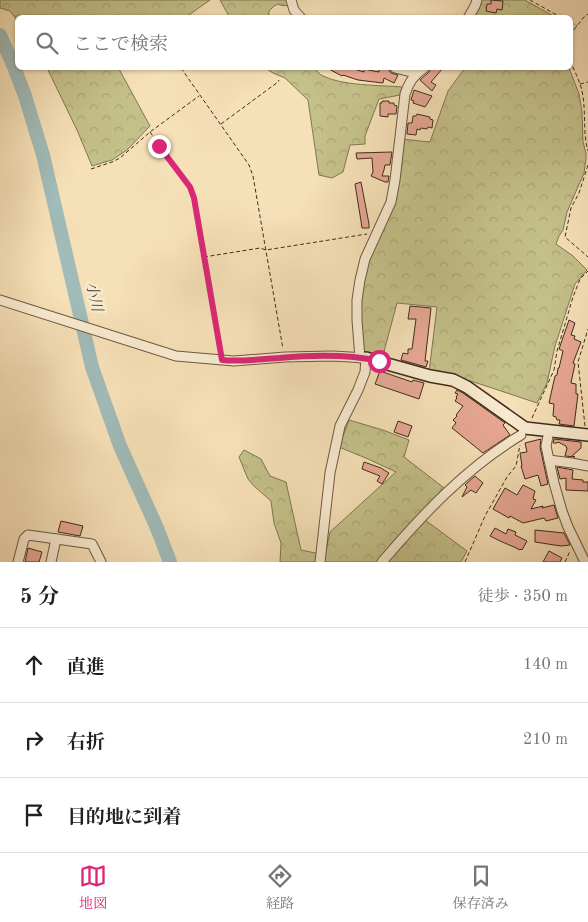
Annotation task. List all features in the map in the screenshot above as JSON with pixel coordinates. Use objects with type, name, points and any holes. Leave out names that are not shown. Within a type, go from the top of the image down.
[{"type":"street","points":[[291,0],[294,10],[298,15]]},
{"type":"street","points":[[470,15],[476,0]]},
{"type":"street","points":[[404,70],[415,74]]},
{"type":"street","points":[[320,562],[330,473],[340,426],[365,372],[357,320],[360,280],[365,259],[391,202],[405,94],[408,84],[415,74],[421,70]]},
{"type":"street","points":[[0,300],[176,356],[234,361],[285,357],[333,356],[363,358],[430,376],[453,380],[467,386],[525,428],[524,431]]},
{"type":"street","points":[[382,562],[434,504],[480,462],[524,431],[549,431],[587,435]]},
{"type":"street","points":[[549,431],[546,446],[562,511],[585,562]]},
{"type":"street","points":[[549,460],[588,466]]},
{"type":"street","points":[[18,562],[24,539],[28,535],[92,544],[101,562]]},
{"type":"street","points":[[50,562],[56,539]]},
{"type":"path","points":[[530,0],[557,15]]},
{"type":"path","points":[[573,32],[588,14]]},
{"type":"path","points":[[573,24],[578,26]]},
{"type":"path","points":[[573,68],[580,84],[584,106],[585,140],[588,151]]},
{"type":"path","points":[[181,70],[249,165],[253,176],[285,357]]},
{"type":"path","points":[[220,124],[264,94],[279,80]]},
{"type":"path","points":[[580,84],[588,82]]},
{"type":"path","points":[[92,169],[120,158],[150,132],[200,96]]},
{"type":"path","points":[[150,132],[190,187],[194,198],[222,360]]},
{"type":"path","points":[[588,165],[571,208],[565,237],[588,257]]},
{"type":"path","points":[[204,257],[260,248],[266,250],[378,232]]},
{"type":"path","points":[[465,562],[485,516],[507,477],[516,466],[524,431],[554,370],[559,345],[575,291],[580,279],[588,271]]},
{"type":"path","points":[[587,435],[578,362],[588,330]]},
{"type":"path","points":[[565,562],[575,542]]},
{"type":"green space","points":[[0,0],[210,0],[189,15],[15,15],[15,17],[10,11],[0,8]]},
{"type":"green space","points":[[220,0],[288,0],[288,5],[278,4],[274,6],[269,11],[269,15],[228,15]]},
{"type":"green space","points":[[479,0],[525,0],[551,15],[474,15]]},
{"type":"green space","points":[[48,70],[120,70],[150,126],[127,150],[112,160],[92,166]]},
{"type":"green space","points":[[268,70],[316,70],[323,76],[341,82],[402,87],[400,95],[379,99],[365,136],[365,144],[350,145],[343,172],[332,178],[319,175],[308,100],[285,78]]},
{"type":"green space","points":[[464,70],[570,70],[579,94],[583,142],[586,153],[584,173],[567,212],[563,230],[556,244],[573,256],[587,270],[575,284],[555,346],[547,383],[537,403],[455,375],[429,372],[437,307],[397,303],[382,359],[367,353],[362,348],[361,291],[366,266],[385,222],[401,139],[430,142],[448,91]]},
{"type":"green space","points":[[349,420],[409,440],[404,457],[448,491],[421,517],[467,551],[461,562],[280,562],[281,543],[274,523],[271,501],[248,479],[239,457],[244,450],[261,459],[270,476],[286,482],[301,550],[325,555],[330,532],[396,472],[339,447]]},
{"type":"building","points":[[491,0],[503,1],[502,10],[497,9],[496,13],[486,11],[487,4],[491,4]]},
{"type":"building","points":[[331,70],[358,70],[364,72],[364,70],[369,70],[379,72],[379,70],[389,70],[391,73],[398,75],[394,83],[384,78],[383,83],[342,76]]},
{"type":"building","points":[[430,70],[441,70],[431,82],[436,85],[432,91],[420,80]]},
{"type":"building","points":[[414,90],[432,96],[425,107],[413,103],[414,101],[411,100]]},
{"type":"building","points":[[382,101],[394,103],[397,106],[396,114],[388,114],[388,117],[380,116],[380,103]]},
{"type":"building","points":[[417,114],[430,117],[433,120],[432,128],[417,129],[416,135],[407,134],[408,123],[412,123],[413,116]]},
{"type":"building","points":[[392,152],[390,165],[385,165],[382,176],[389,176],[388,182],[371,176],[373,172],[372,158],[357,159],[356,153]]},
{"type":"building","points":[[361,182],[369,228],[362,228],[355,184]]},
{"type":"building","points":[[410,306],[431,308],[425,361],[428,361],[426,367],[401,360],[403,353],[408,354],[408,349],[412,349],[416,319],[408,319]]},
{"type":"building","points":[[569,320],[575,323],[571,335],[575,336],[574,339],[581,342],[573,363],[575,364],[571,383],[576,384],[576,394],[578,394],[574,426],[559,424],[560,420],[553,416],[554,404],[549,403],[563,351],[559,349]]},
{"type":"building","points":[[380,371],[412,382],[413,380],[424,383],[419,399],[375,384]]},
{"type":"building","points":[[457,390],[505,423],[503,425],[510,435],[483,453],[452,428],[456,423],[453,420],[463,406],[455,401],[458,394],[455,393]]},
{"type":"building","points":[[398,421],[412,426],[408,437],[394,432]]},
{"type":"building","points":[[541,439],[540,447],[548,484],[541,486],[538,475],[525,479],[520,453],[527,452],[525,443]]},
{"type":"building","points":[[554,439],[581,442],[581,448],[572,456],[575,457],[565,456],[566,446],[558,442],[553,443]]},
{"type":"building","points":[[364,462],[389,473],[382,484],[377,481],[380,476],[362,469]]},
{"type":"building","points":[[557,467],[573,470],[572,479],[588,482],[588,491],[566,490],[566,478],[560,479]]},
{"type":"building","points":[[475,476],[483,483],[476,493],[471,490],[462,497],[467,487],[465,485]]},
{"type":"building","points":[[523,485],[535,491],[533,499],[536,500],[531,509],[554,505],[558,518],[546,521],[544,518],[523,523],[493,509],[505,488],[517,495]]},
{"type":"building","points":[[61,521],[83,526],[80,536],[58,532]]},
{"type":"building","points":[[495,528],[506,534],[508,529],[516,532],[515,535],[527,541],[522,550],[490,536]]},
{"type":"building","points":[[535,530],[564,533],[570,545],[561,546],[535,542]]},
{"type":"building","points":[[28,548],[42,552],[39,562],[25,562]]},
{"type":"building","points":[[549,551],[562,558],[560,562],[543,562]]},
{"type":"waterway","name":"小川","points":[[0,35],[15,70]]},
{"type":"waterway","name":"小川","points":[[15,70],[43,155],[92,367],[120,446],[157,528],[170,562]]},
{"type":"route","points":[[159,146],[190,187],[194,198],[222,360],[333,356],[366,358],[379,361]]}]
